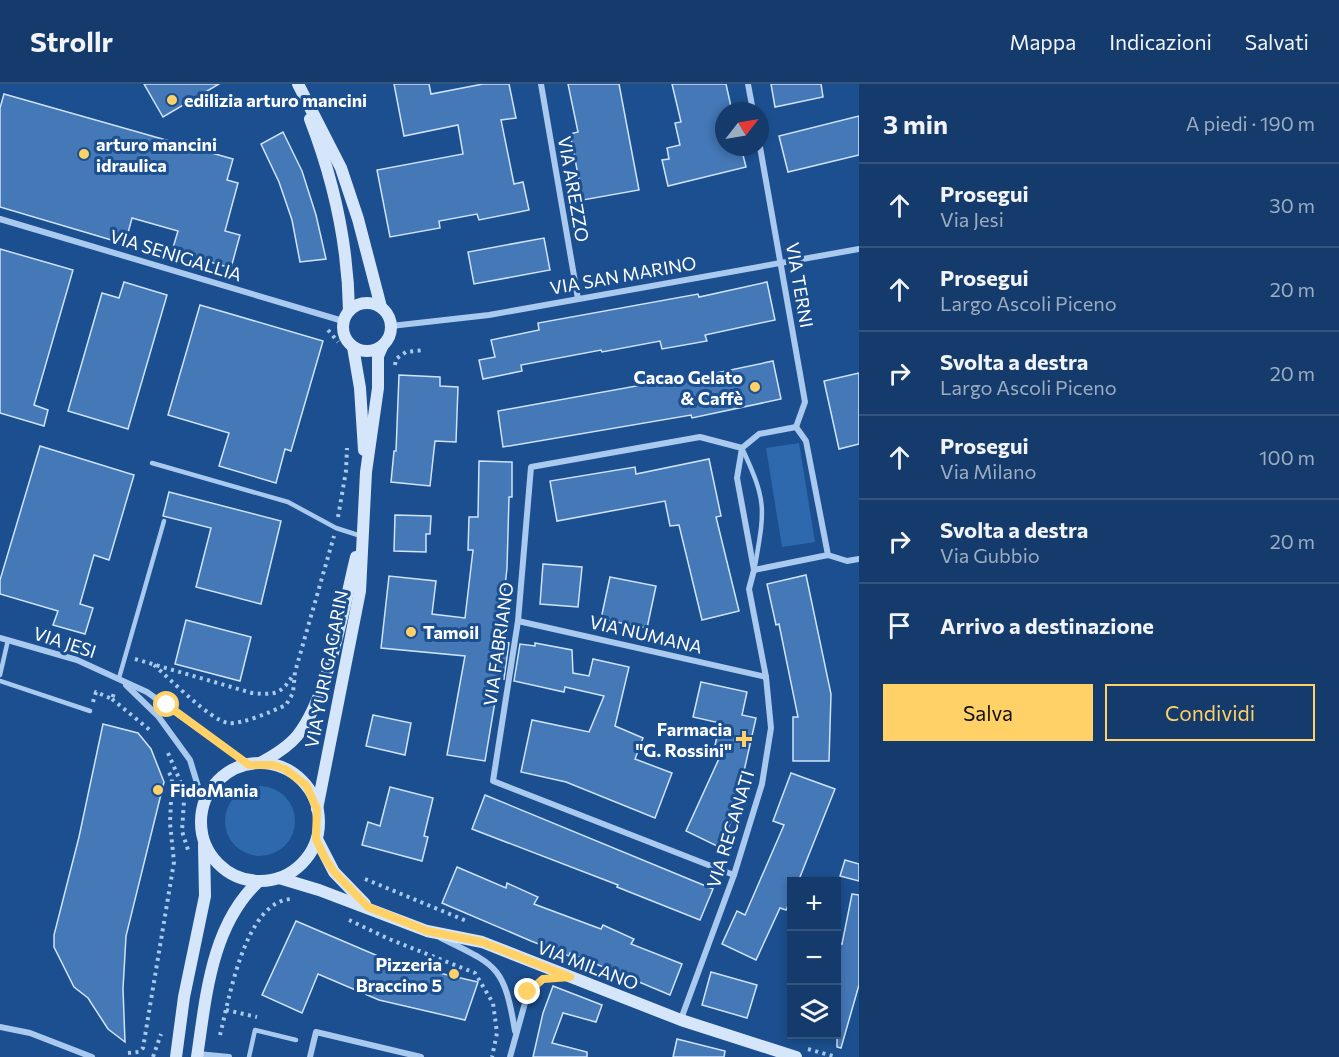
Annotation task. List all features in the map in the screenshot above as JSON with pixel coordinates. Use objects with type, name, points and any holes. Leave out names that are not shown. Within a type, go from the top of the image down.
[{"type":"main road","name":"VIA YURI GAGARIN","points":[[297,84],[341,168],[358,219],[381,307],[388,316],[391,326],[387,341],[378,356],[378,388],[366,472],[361,536],[360,591],[317,809]]},
{"type":"main road","name":"VIA YURI GAGARIN","points":[[297,84],[325,162],[342,223],[349,277],[343,331],[353,347],[360,388],[366,472]]},
{"type":"main road","points":[[346,316],[361,304],[381,307]]},
{"type":"main road","points":[[353,347],[368,352],[382,347]]},
{"type":"main road","name":"VIA YURI GAGARIN","points":[[254,764],[279,752],[297,736],[310,712],[327,672],[361,536]]},
{"type":"main road","points":[[176,1057],[184,997],[205,896],[204,841],[201,824],[204,806],[213,787],[220,779],[254,764],[285,769],[296,776],[309,791],[317,809],[316,839],[307,859],[299,867],[279,878],[247,880],[226,870],[209,852],[204,841]]},
{"type":"main road","name":"VIA MILANO","points":[[316,839],[334,872],[368,907]]},
{"type":"main road","name":"VIA MILANO","points":[[279,878],[368,907],[427,931],[482,942],[681,1020],[796,1057]]},
{"type":"main road","points":[[197,1056],[205,996],[225,930],[235,910],[259,881]]},
{"type":"street","name":"VIA AREZZO","points":[[541,84],[578,299]]},
{"type":"street","points":[[748,84],[751,102]]},
{"type":"street","name":"VIA TERNI","points":[[762,156],[805,402],[796,427]]},
{"type":"street","name":"VIA SENIGALLIA","points":[[0,219],[346,316]]},
{"type":"street","name":"VIA SAN MARINO","points":[[391,326],[478,317],[859,249]]},
{"type":"street","points":[[742,448],[759,434],[796,427],[807,441],[828,555]]},
{"type":"street","name":"VIA FABRIANO","points":[[734,874],[493,781],[518,621],[531,467],[700,437],[742,448]]},
{"type":"street","name":"VIA RECANATI","points":[[681,1020],[734,874],[762,784],[771,728],[766,677],[749,589],[754,570],[737,478],[742,448]]},
{"type":"street","points":[[754,570],[828,555],[848,561],[859,559]]},
{"type":"street","name":"VIA NUMANA","points":[[518,621],[766,677]]},
{"type":"street","name":"VIA JESI","points":[[0,638],[77,660],[119,678],[167,705],[254,764]]},
{"type":"street","name":"VIA JESI","points":[[119,678],[159,716],[190,760],[204,806]]},
{"type":"street","points":[[427,931],[490,964],[508,991],[515,1031]]},
{"type":"street","points":[[510,1057],[515,1031],[528,992],[536,982],[552,977],[570,977]]},
{"type":"street","points":[[0,1027],[30,1034],[92,1057]]},
{"type":"street","points":[[310,1057],[316,1032],[422,1057]]},
{"type":"street","points":[[197,1056],[229,1057]]},
{"type":"lane","points":[[742,448],[759,486],[764,512],[754,570]]},
{"type":"lane","points":[[152,464],[288,502],[336,528],[361,536]]},
{"type":"lane","points":[[119,678],[164,521]]},
{"type":"lane","points":[[0,675],[8,640]]},
{"type":"lane","points":[[0,681],[90,711]]},
{"type":"lane","points":[[249,1057],[255,1030],[296,1040]]},
{"type":"path","points":[[327,328],[337,337],[339,345]]},
{"type":"path","points":[[394,369],[396,359],[406,352],[424,350]]},
{"type":"path","points":[[154,664],[202,708],[226,723],[235,723],[286,705],[293,693],[295,672],[336,528],[346,471],[347,447]]},
{"type":"path","points":[[125,656],[252,693],[271,695],[285,688],[295,672]]},
{"type":"path","points":[[112,699],[119,678]]},
{"type":"path","points":[[90,711],[96,692],[112,699],[157,737]]},
{"type":"path","points":[[164,745],[181,783],[184,801],[182,824],[188,853]]},
{"type":"path","points":[[128,1053],[139,1052],[143,1048],[174,862],[170,823],[172,779],[168,770]]},
{"type":"path","points":[[220,1035],[234,976],[254,926],[273,905],[289,898],[297,900]]},
{"type":"path","points":[[342,916],[389,939],[475,973],[493,1003],[497,1033],[492,1057]]},
{"type":"shaded area","points":[[799,443],[815,542],[782,547],[766,448]]},
{"type":"shaded area","points":[[260,786],[273,789],[285,796],[292,808],[295,821],[292,834],[285,846],[273,853],[260,856],[247,853],[235,846],[228,834],[225,821],[228,808],[235,796],[247,789]]},
{"type":"building","name":"edilizia arturo mancini","points":[[144,84],[219,84],[163,117]]},
{"type":"building","points":[[394,84],[429,84],[431,94],[483,84],[509,84],[516,118],[501,120],[514,184],[523,182],[529,210],[479,220],[477,214],[439,221],[440,228],[390,237],[377,170],[463,154],[458,125],[404,136]]},
{"type":"building","points":[[568,84],[619,84],[639,190],[583,200],[570,134],[578,132]]},
{"type":"building","points":[[672,84],[726,84],[730,102],[715,102],[715,156],[743,156],[746,167],[668,186],[662,160],[669,159],[667,148],[680,145],[675,123],[681,122]]},
{"type":"building","points":[[771,84],[821,84],[823,97],[775,107]]},
{"type":"building","points":[[4,94],[233,159],[227,180],[238,183],[225,231],[240,235],[231,268],[172,251],[178,231],[132,218],[125,244],[0,207],[0,108]]},
{"type":"building","points":[[859,116],[859,155],[788,172],[779,136]]},
{"type":"building","points":[[283,132],[302,171],[316,215],[326,259],[300,262],[292,220],[279,182],[261,144]]},
{"type":"building","points":[[544,238],[550,270],[474,284],[468,252]]},
{"type":"building","points":[[0,249],[73,270],[34,405],[48,410],[44,426],[0,413]]},
{"type":"building","points":[[124,282],[167,295],[128,429],[68,411],[102,293],[119,298]]},
{"type":"building","points":[[767,282],[775,320],[705,335],[707,341],[662,349],[660,341],[602,352],[601,350],[521,365],[522,371],[483,379],[479,360],[495,357],[491,340],[539,330],[538,323],[698,294],[699,297]]},
{"type":"building","points":[[200,305],[323,341],[291,451],[285,449],[276,483],[219,466],[229,433],[168,415]]},
{"type":"building","points":[[773,361],[781,399],[692,418],[691,415],[503,447],[498,411],[658,382],[659,385]]},
{"type":"building","points":[[859,373],[859,444],[839,449],[824,381]]},
{"type":"building","points":[[399,375],[440,377],[440,386],[458,387],[456,442],[435,441],[430,486],[391,482],[394,451],[396,451]]},
{"type":"building","points":[[40,446],[134,475],[109,560],[94,555],[80,604],[93,608],[85,634],[53,625],[58,611],[0,594],[0,580]]},
{"type":"building","points":[[709,459],[721,516],[716,517],[739,611],[702,620],[679,525],[670,526],[665,501],[557,521],[550,481],[635,467],[636,474]]},
{"type":"building","points":[[479,461],[512,462],[512,497],[509,497],[507,568],[501,623],[505,623],[502,642],[509,643],[504,679],[499,678],[485,761],[447,755],[465,656],[381,648],[389,576],[436,581],[432,614],[465,618],[473,550],[468,550],[469,517],[478,517]]},
{"type":"building","points":[[169,492],[281,521],[261,604],[196,587],[211,528],[163,516]]},
{"type":"building","points":[[395,515],[431,516],[430,534],[426,534],[426,552],[394,551]]},
{"type":"building","points":[[543,564],[582,567],[578,607],[540,604]]},
{"type":"building","points":[[806,575],[831,694],[829,761],[793,761],[793,717],[798,717],[779,624],[776,625],[767,584]]},
{"type":"building","points":[[610,577],[656,586],[647,628],[601,619]]},
{"type":"building","points":[[186,620],[251,637],[240,681],[175,664]]},
{"type":"building","points":[[535,643],[572,650],[573,673],[589,676],[593,659],[629,667],[615,726],[643,738],[635,759],[672,773],[655,818],[566,782],[521,772],[532,720],[589,732],[604,696],[565,687],[564,692],[514,681],[520,644],[535,646]]},
{"type":"building","points":[[701,682],[747,692],[742,715],[756,718],[742,780],[749,784],[719,847],[686,831],[722,752],[714,750],[720,723],[693,717]]},
{"type":"building","points":[[373,715],[411,723],[405,755],[366,746]]},
{"type":"building","points":[[103,724],[138,733],[151,749],[164,782],[126,936],[123,989],[125,1042],[108,1029],[88,998],[74,987],[54,947],[54,935],[79,837]]},
{"type":"building","points":[[791,773],[835,789],[800,877],[787,877],[787,908],[786,910],[780,908],[756,960],[722,944],[737,911],[745,915],[784,825],[773,821]]},
{"type":"building","points":[[390,787],[433,798],[424,836],[428,837],[422,861],[362,845],[368,822],[380,826]]},
{"type":"building","points":[[485,795],[713,889],[700,920],[617,887],[618,885],[472,829]]},
{"type":"building","points":[[845,860],[859,864],[859,881],[840,876]]},
{"type":"building","points":[[457,867],[506,888],[507,883],[538,897],[534,904],[601,929],[603,925],[634,939],[631,944],[682,964],[670,995],[570,953],[569,956],[531,941],[442,903]]},
{"type":"building","points":[[852,894],[859,895],[859,985],[841,1048],[837,1047],[837,1039],[841,1039],[842,944]]},
{"type":"building","points":[[296,921],[392,962],[478,982],[465,1020],[379,1000],[318,974],[302,1013],[262,995]]},
{"type":"building","points":[[711,972],[757,985],[747,1018],[702,1005]]},
{"type":"building","points":[[553,986],[602,1005],[596,1022],[563,1013],[552,1043],[587,1052],[587,1057],[533,1057],[543,1013]]},
{"type":"building","points":[[677,1039],[725,1051],[724,1057],[673,1057]]},
{"type":"place","name":"edilizia arturo mancini","points":[[172,100]]},
{"type":"place","name":"arturo mancini idraulica","points":[[84,154]]},
{"type":"place","name":"Cacao Gelato & Caffè","points":[[755,387]]},
{"type":"place","name":"Tamoil","points":[[411,632]]},
{"type":"place","name":"Farmacia \"G. Rossini\"","points":[[744,739]]},
{"type":"place","name":"FidoMania","points":[[158,790]]},
{"type":"place","name":"Pizzeria Braccino 5","points":[[454,974]]},
{"type":"route","points":[[167,705],[249,765],[273,765],[285,769],[306,785],[317,809],[319,819],[316,839],[325,858],[334,872],[368,907],[427,931],[482,942],[570,977],[543,979],[536,982],[528,992]]}]
